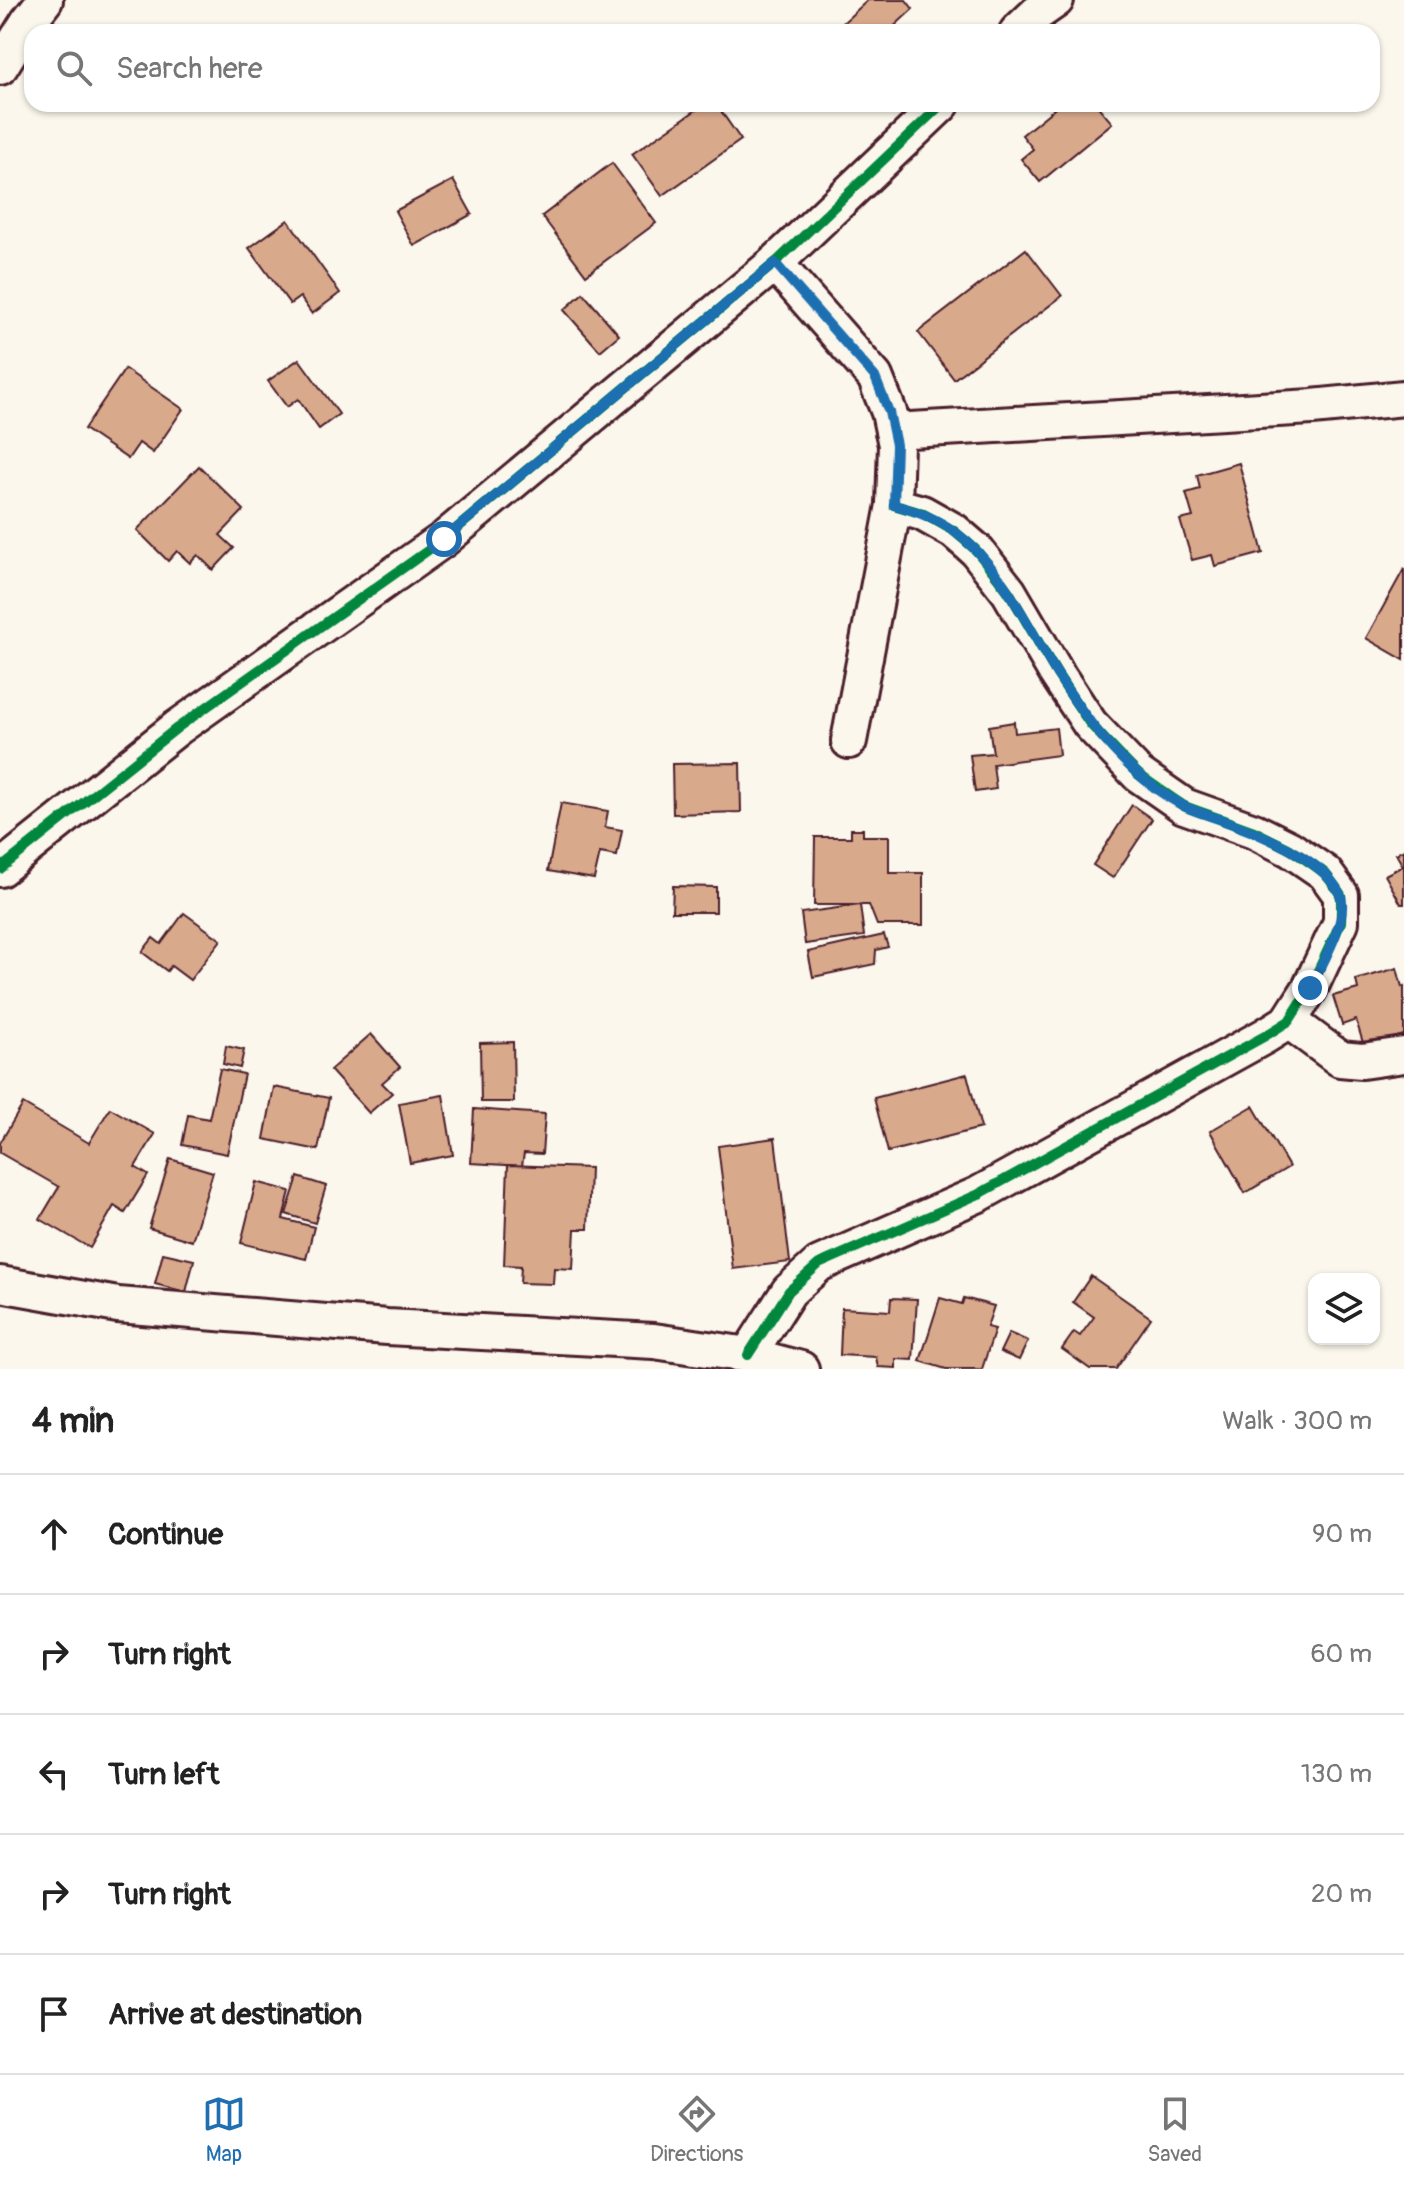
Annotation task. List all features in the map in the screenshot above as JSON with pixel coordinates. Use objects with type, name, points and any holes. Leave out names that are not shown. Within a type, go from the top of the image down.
[{"type":"street","points":[[27,24],[45,0]]},
{"type":"street","points":[[1025,24],[1056,0]]},
{"type":"street","points":[[0,67],[24,28]]},
{"type":"street","points":[[4,857],[177,728],[444,539],[775,263],[934,112]]},
{"type":"street","points":[[775,263],[875,377],[889,412],[896,445],[894,505],[849,741]]},
{"type":"street","points":[[893,431],[1312,407],[1404,398]]},
{"type":"street","points":[[748,1355],[789,1291],[819,1264],[979,1194],[1289,1021],[1310,988],[1341,922],[1341,895],[1325,873],[1290,849],[1254,831],[1184,806],[1138,774],[1090,724],[1009,592],[976,550],[954,531],[922,513],[894,505]]},
{"type":"street","points":[[1289,1021],[1340,1059],[1362,1061],[1404,1055]]},
{"type":"street","points":[[0,1284],[118,1305],[387,1327],[654,1341],[748,1355],[801,1369]]},
{"type":"building","points":[[868,0],[906,0],[913,9],[897,24],[842,24]]},
{"type":"building","points":[[693,112],[722,112],[741,140],[662,196],[632,154]]},
{"type":"building","points":[[1050,112],[1103,112],[1112,123],[1040,182],[1021,159],[1033,149],[1022,135]]},
{"type":"building","points":[[612,163],[656,223],[586,275],[542,216]]},
{"type":"building","points":[[453,180],[472,214],[414,246],[395,211]]},
{"type":"building","points":[[288,220],[340,293],[312,314],[300,297],[290,304],[249,248]]},
{"type":"building","points":[[1026,249],[1062,296],[954,379],[918,332]]},
{"type":"building","points":[[583,293],[619,335],[600,351],[564,310]]},
{"type":"building","points":[[299,359],[339,414],[319,429],[298,399],[287,407],[268,381]]},
{"type":"building","points":[[125,369],[183,409],[153,453],[139,443],[128,459],[84,429]]},
{"type":"building","points":[[1239,463],[1263,553],[1215,566],[1212,555],[1192,560],[1180,520],[1193,517],[1186,493],[1200,489],[1197,475]]},
{"type":"building","points":[[199,466],[244,510],[220,535],[234,548],[213,570],[198,555],[190,563],[177,551],[168,561],[137,530]]},
{"type":"building","points":[[1404,569],[1404,660],[1366,638]]},
{"type":"building","points":[[1014,722],[1015,733],[1056,728],[1059,755],[993,764],[996,789],[975,792],[970,755],[993,753],[989,726]]},
{"type":"building","points":[[740,763],[741,812],[673,814],[672,764]]},
{"type":"building","points":[[561,803],[608,811],[605,827],[622,830],[617,856],[600,853],[594,879],[548,871]]},
{"type":"building","points":[[1132,805],[1152,819],[1113,878],[1093,865]]},
{"type":"building","points":[[851,829],[863,829],[863,836],[889,836],[889,873],[923,873],[923,925],[877,925],[869,905],[814,905],[815,837],[851,837]]},
{"type":"building","points":[[1404,850],[1404,904],[1401,904],[1385,875],[1403,866],[1396,854]]},
{"type":"building","points":[[673,886],[716,887],[716,912],[672,912]]},
{"type":"building","points":[[860,905],[864,936],[805,944],[801,913]]},
{"type":"building","points":[[184,913],[221,940],[190,980],[171,966],[167,971],[142,952],[153,938],[161,944]]},
{"type":"building","points":[[884,935],[888,947],[876,950],[875,964],[813,977],[808,952]]},
{"type":"building","points":[[1397,968],[1404,986],[1404,1035],[1364,1046],[1356,1020],[1342,1025],[1333,996],[1358,989],[1356,980]]},
{"type":"building","points":[[371,1034],[400,1067],[382,1083],[392,1093],[369,1113],[330,1070]]},
{"type":"building","points":[[513,1042],[514,1102],[481,1102],[480,1043]]},
{"type":"building","points":[[226,1046],[244,1050],[240,1068],[223,1064]]},
{"type":"building","points":[[220,1069],[244,1074],[227,1154],[182,1145],[188,1115],[209,1119]]},
{"type":"building","points":[[967,1074],[981,1128],[888,1152],[874,1098]]},
{"type":"building","points":[[274,1087],[329,1098],[318,1150],[264,1139]]},
{"type":"building","points":[[443,1095],[453,1155],[410,1163],[399,1103]]},
{"type":"building","points":[[23,1104],[89,1143],[110,1108],[155,1134],[135,1167],[148,1175],[125,1213],[114,1206],[90,1248],[40,1219],[59,1187],[0,1153],[0,1143]]},
{"type":"building","points":[[1253,1106],[1289,1167],[1245,1193],[1210,1131]]},
{"type":"building","points":[[474,1109],[545,1114],[542,1154],[524,1153],[522,1166],[471,1163]]},
{"type":"building","points":[[775,1138],[790,1262],[733,1269],[718,1146]]},
{"type":"building","points":[[170,1159],[213,1172],[192,1241],[149,1228]]},
{"type":"building","points":[[508,1165],[590,1168],[588,1229],[575,1229],[573,1269],[554,1268],[553,1284],[520,1283],[521,1266],[504,1265]]},
{"type":"building","points":[[298,1177],[326,1186],[315,1223],[286,1214]]},
{"type":"building","points":[[256,1182],[290,1191],[283,1219],[314,1227],[306,1259],[241,1243]]},
{"type":"building","points":[[163,1253],[194,1260],[186,1292],[155,1284]]},
{"type":"building","points":[[1091,1276],[1151,1318],[1116,1369],[1090,1369],[1062,1349],[1074,1332],[1080,1336],[1094,1317],[1073,1302]]},
{"type":"building","points":[[891,1298],[917,1299],[913,1360],[896,1359],[896,1368],[878,1367],[876,1357],[840,1355],[842,1308],[890,1311]]},
{"type":"building","points":[[940,1298],[962,1304],[964,1298],[994,1306],[987,1327],[995,1329],[982,1369],[946,1369],[920,1361]]},
{"type":"building","points":[[1009,1333],[1028,1341],[1019,1360],[1000,1352]]},
{"type":"cycle path","points":[[0,869],[177,728],[444,539],[775,263],[934,112]]},
{"type":"cycle path","points":[[748,1355],[789,1291],[819,1264],[979,1194],[1289,1021],[1310,988],[1341,922],[1341,895],[1325,873],[1290,849],[1254,831],[1184,806],[1138,774],[1090,724],[1009,592],[976,550],[954,531],[922,513],[894,505]]},
{"type":"route","points":[[444,539],[775,263],[875,377],[889,412],[896,445],[894,505],[922,513],[954,531],[976,550],[1009,592],[1090,724],[1138,774],[1184,806],[1254,831],[1290,849],[1325,873],[1341,895],[1341,922],[1310,988]]}]
